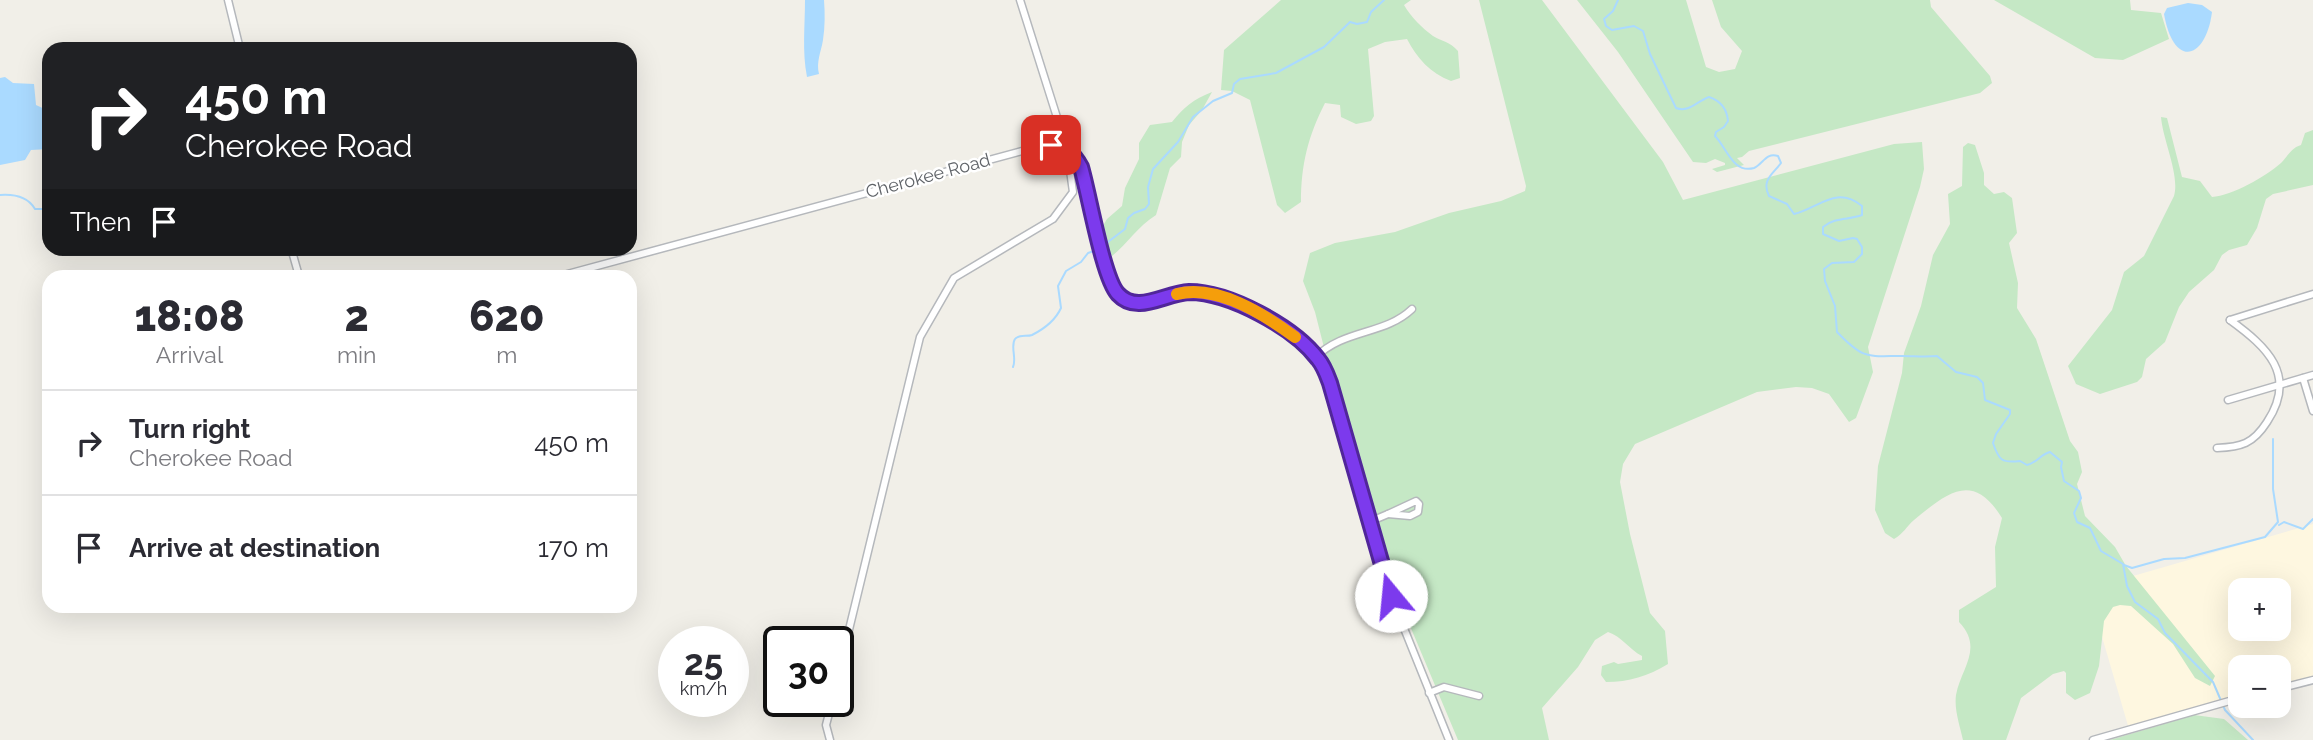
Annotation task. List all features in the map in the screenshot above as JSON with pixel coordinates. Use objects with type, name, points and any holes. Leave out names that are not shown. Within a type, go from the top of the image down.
[{"type":"street","points":[[228,0],[238,42]]},
{"type":"street","points":[[850,626],[920,337],[954,278],[1052,219],[1073,192],[1067,149],[1020,0]]},
{"type":"street","name":"Cherokee Road","points":[[637,255],[1037,147],[1056,145],[1067,149]]},
{"type":"street","points":[[1067,149],[1081,167],[1107,269],[1119,296],[1140,304],[1189,292],[1223,298],[1275,324],[1316,356],[1330,383],[1399,619],[1449,740]]},
{"type":"street","name":"Cherokee Road","points":[[582,270],[634,256]]},
{"type":"street","points":[[2217,448],[2241,447],[2261,431],[2274,412],[2281,384],[2272,359],[2259,340],[2230,320],[2313,294]]},
{"type":"street","points":[[1316,356],[1337,341],[1381,328],[1412,309]]},
{"type":"street","points":[[2228,400],[2313,375]]},
{"type":"street","points":[[2303,378],[2313,411]]},
{"type":"street","points":[[1369,522],[1388,514]]},
{"type":"street","points":[[2291,686],[2313,680]]},
{"type":"street","points":[[1429,693],[1444,687],[1479,696]]},
{"type":"street","points":[[2093,740],[2228,701]]},
{"type":"street","points":[[828,717],[826,725],[830,740]]},
{"type":"shaded area","points":[[2313,524],[2313,680],[2291,686],[2291,655],[2228,655],[2228,701],[2129,729],[2088,589]]},
{"type":"green space","points":[[1281,0],[1411,0],[1404,5],[1417,22],[1433,36],[1449,43],[1458,51],[1460,78],[1451,81],[1430,69],[1407,39],[1385,42],[1368,49],[1374,116],[1371,121],[1356,124],[1341,117],[1340,105],[1325,103],[1307,151],[1301,202],[1285,213],[1277,205],[1250,100],[1232,91],[1221,90],[1224,50]]},
{"type":"green space","points":[[1479,0],[1542,0],[1663,162],[1683,200],[1894,144],[1922,142],[1924,169],[1920,187],[1868,347],[1873,372],[1856,418],[1849,422],[1829,394],[1812,388],[1796,387],[1757,392],[1635,444],[1623,464],[1620,482],[1650,613],[1665,631],[1668,664],[1638,678],[1606,682],[1601,675],[1602,666],[1614,662],[1618,664],[1642,660],[1642,656],[1608,632],[1595,640],[1578,667],[1542,708],[1549,740],[1458,740],[1381,557],[1358,453],[1332,379],[1315,312],[1303,281],[1310,253],[1335,243],[1395,232],[1449,213],[1501,201],[1525,191],[1526,186]]},
{"type":"green space","points":[[1577,0],[1686,0],[1706,67],[1719,72],[1735,69],[1742,51],[1721,27],[1712,0],[1930,0],[1931,7],[1990,76],[1992,83],[1980,93],[1749,151],[1737,158],[1744,165],[1717,172],[1712,169],[1725,163],[1715,159],[1706,163],[1693,162],[1618,52]]},
{"type":"green space","points":[[1994,0],[2130,0],[2131,10],[2161,13],[2169,39],[2123,60],[2095,58]]},
{"type":"green space","points":[[1212,92],[1189,125],[1182,142],[1181,157],[1170,168],[1156,215],[1112,256],[1101,229],[1107,219],[1122,206],[1125,188],[1139,159],[1139,143],[1150,125],[1172,122],[1190,104]]},
{"type":"green space","points":[[2161,117],[2167,118],[2182,177],[2200,181],[2212,197],[2239,189],[2267,174],[2301,145],[2305,133],[2313,130],[2313,185],[2273,194],[2266,199],[2257,228],[2247,245],[2222,255],[2214,270],[2189,292],[2179,307],[2165,342],[2146,359],[2142,377],[2137,382],[2100,394],[2076,384],[2068,366],[2112,310],[2124,272],[2144,256],[2174,196],[2175,178]]},
{"type":"green space","points":[[1968,143],[1975,145],[1984,173],[1984,185],[1994,194],[2004,192],[2012,198],[2017,233],[2009,243],[2018,283],[2017,308],[2036,339],[2070,441],[2078,452],[2082,472],[2077,484],[2085,516],[2115,547],[2126,566],[2215,676],[2210,686],[2195,678],[2173,644],[2131,606],[2113,607],[2104,621],[2099,666],[2090,693],[2075,700],[2066,693],[2066,673],[2064,671],[2053,674],[2021,698],[2006,740],[1963,740],[1956,701],[1970,649],[1966,631],[1959,622],[1959,610],[1996,587],[1995,547],[2002,518],[1981,495],[1960,491],[1938,501],[1894,539],[1885,533],[1875,510],[1878,466],[1902,373],[1904,353],[1921,306],[1933,255],[1950,224],[1948,194],[1962,186],[1963,147]]},
{"type":"green space","points":[[2194,715],[2224,719],[2248,740],[2110,740]]},
{"type":"water","points":[[805,0],[824,0],[825,10],[824,35],[818,61],[819,74],[807,77],[804,48]]},
{"type":"water","points":[[2188,3],[2202,5],[2212,12],[2203,40],[2190,52],[2175,44],[2164,14],[2167,8]]},
{"type":"water","points":[[5,77],[13,83],[34,84],[36,105],[42,108],[42,149],[31,150],[25,160],[0,165],[0,78]]},
{"type":"waterway","points":[[1104,245],[1125,229],[1128,218],[1149,204],[1148,187],[1153,169],[1178,142],[1193,117],[1213,101],[1232,93],[1234,84],[1240,79],[1276,73],[1324,47],[1350,22],[1367,22],[1371,12],[1384,0]]},
{"type":"waterway","points":[[1618,0],[1613,11],[1604,19],[1606,26],[1612,30],[1634,26],[1643,31],[1650,54],[1676,108],[1689,108],[1709,97],[1720,103],[1725,109],[1728,121],[1715,136],[1731,159],[1741,167],[1754,168],[1768,157],[1778,156],[1781,163],[1767,181],[1769,196],[1787,204],[1794,214],[1836,198],[1853,200],[1862,206],[1862,215],[1832,222],[1823,227],[1823,234],[1839,241],[1857,239],[1862,247],[1862,254],[1854,262],[1832,263],[1824,269],[1825,281],[1835,306],[1837,332],[1854,348],[1866,354],[1937,356],[1956,372],[1977,377],[1983,383],[1985,400],[2010,410],[1993,443],[1999,457],[2005,461],[2020,461],[2027,465],[2050,452],[2062,462],[2064,481],[2079,491],[2081,498],[2074,513],[2077,522],[2090,528],[2101,551],[2123,564],[2127,586],[2135,602],[2158,619],[2165,633],[2213,682],[2225,710],[2253,740]]},
{"type":"waterway","points":[[0,195],[20,197],[35,209],[42,209]]},
{"type":"waterway","points":[[1013,367],[1015,339],[1032,335],[1052,321],[1061,308],[1058,286],[1066,271],[1081,262],[1088,253],[1100,249]]},
{"type":"waterway","points":[[2124,565],[2132,568],[2164,559],[2185,558],[2265,537],[2278,522],[2273,489],[2273,439]]},
{"type":"waterway","points":[[2279,525],[2284,522],[2303,529],[2313,519]]},
{"type":"slow traffic","points":[[1177,294],[1205,293],[1237,303],[1295,337]]},
{"type":"route","points":[[1051,145],[1067,149],[1081,167],[1107,269],[1119,296],[1134,304],[1189,292],[1223,298],[1249,309],[1289,333],[1320,362],[1330,383],[1391,596]]}]
